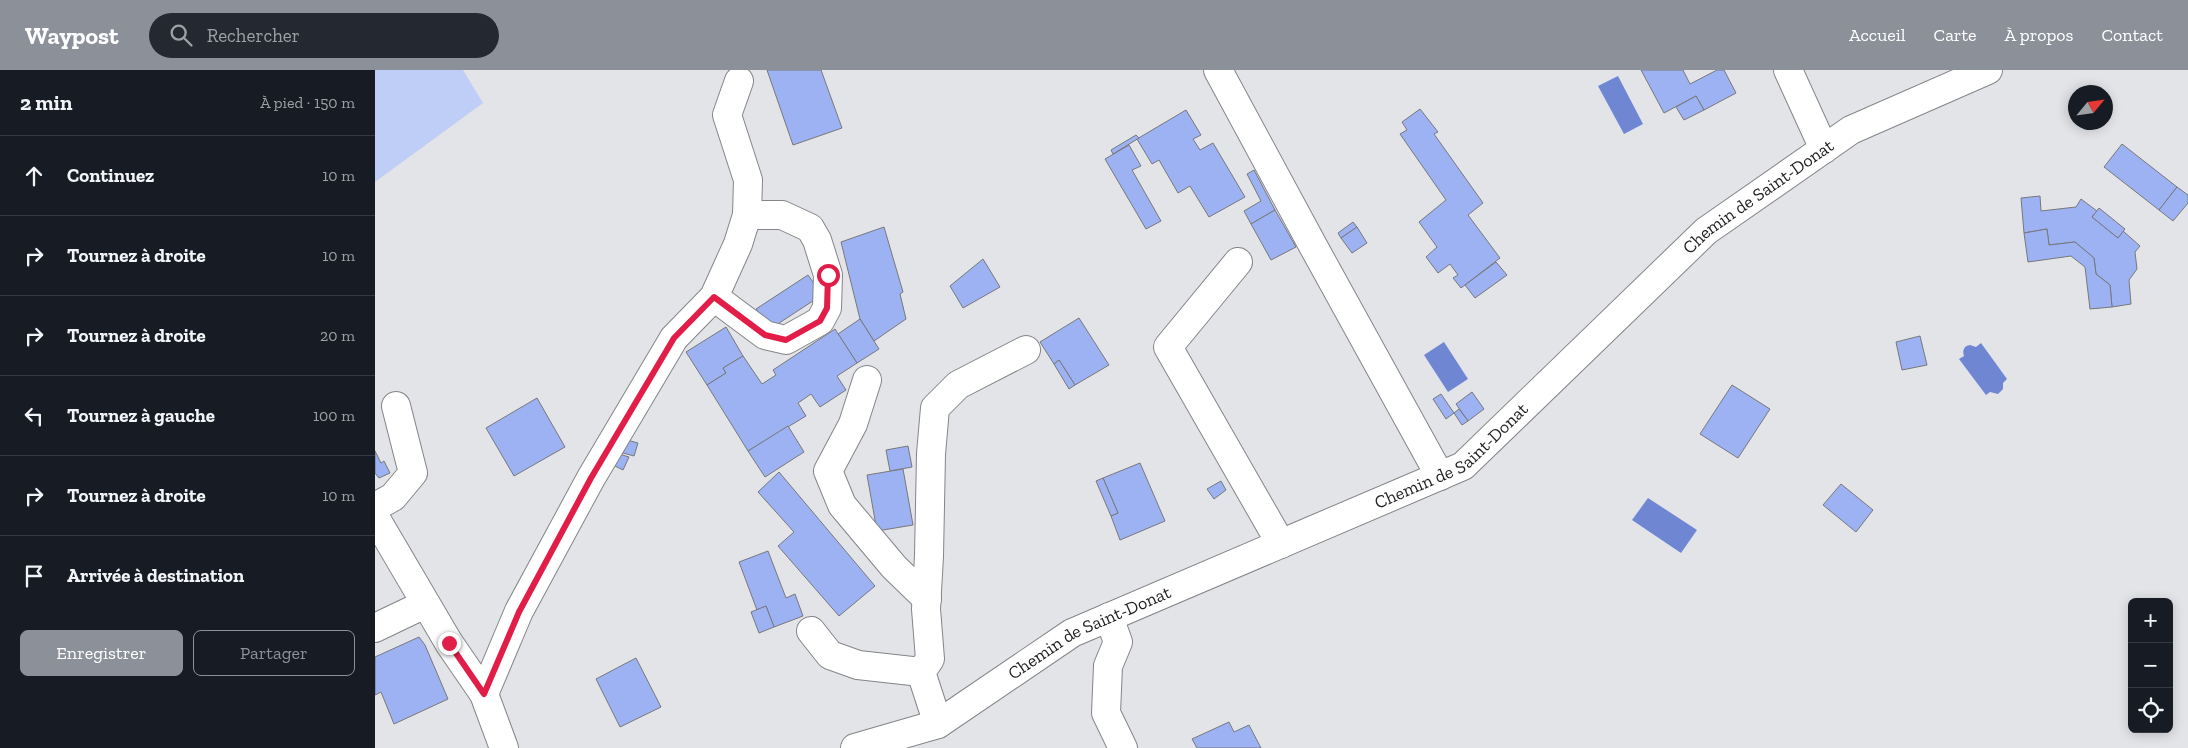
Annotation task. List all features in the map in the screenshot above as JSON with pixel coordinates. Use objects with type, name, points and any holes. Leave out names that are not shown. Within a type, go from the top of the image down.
[{"type":"street","points":[[1218,70],[1440,476]]},
{"type":"street","points":[[1788,70],[1824,149]]},
{"type":"street","name":"Chemin de Saint-Donat","points":[[855,748],[938,724],[1072,633],[1463,466],[1706,231],[1851,130],[1937,80],[1988,70]]},
{"type":"street","points":[[484,694],[519,612],[591,478],[674,338],[714,297],[738,244],[747,215],[748,180],[727,115],[739,81]]},
{"type":"street","points":[[714,297],[765,335],[786,340],[820,321],[827,308],[828,275],[817,240],[809,228],[782,215],[747,215]]},
{"type":"street","points":[[1238,262],[1168,347],[1281,544]]},
{"type":"street","points":[[921,672],[930,660],[927,600],[931,454],[935,408],[958,385],[1026,350]]},
{"type":"street","points":[[867,380],[853,424],[828,471],[842,505],[894,567],[927,600]]},
{"type":"street","points":[[375,507],[393,497],[413,473],[396,406]]},
{"type":"street","points":[[375,517],[425,604],[484,694],[504,748]]},
{"type":"street","points":[[375,628],[425,604]]},
{"type":"street","points":[[1109,617],[1118,642],[1108,666],[1106,713],[1123,748]]},
{"type":"street","points":[[811,631],[830,655],[858,665],[921,672]]},
{"type":"street","points":[[921,672],[938,724]]},
{"type":"shaded area","points":[[375,70],[463,70],[483,103],[375,182]]},
{"type":"water","points":[[1618,76],[1643,124],[1624,134],[1598,86]]},
{"type":"water","points":[[1444,342],[1468,379],[1448,392],[1424,355]]},
{"type":"water","points":[[1981,343],[2007,379],[2003,383],[2003,389],[1998,394],[1990,392],[1986,395],[1959,359],[1964,356],[1963,350],[1966,346],[1976,347]]},
{"type":"water","points":[[1648,498],[1697,530],[1681,553],[1632,520]]},
{"type":"building","points":[[767,70],[821,70],[842,128],[793,145]]},
{"type":"building","points":[[1641,70],[1683,70],[1690,84],[1717,70],[1724,70],[1736,93],[1704,110],[1696,96],[1664,113]]},
{"type":"building","points":[[1696,96],[1704,110],[1684,120],[1676,107]]},
{"type":"building","points":[[1420,109],[1438,132],[1434,134],[1483,203],[1468,215],[1500,258],[1461,288],[1453,278],[1458,275],[1450,264],[1438,273],[1426,257],[1437,247],[1419,222],[1446,200],[1400,134],[1407,130],[1402,122]]},
{"type":"building","points":[[1186,110],[1201,135],[1193,139],[1200,150],[1213,143],[1245,197],[1209,217],[1190,186],[1178,193],[1159,160],[1152,164],[1137,139]]},
{"type":"building","points":[[1136,135],[1139,138],[1113,154],[1111,150]]},
{"type":"building","points":[[2122,144],[2177,187],[2159,210],[2104,167]]},
{"type":"building","points":[[1129,145],[1141,166],[1132,170],[1161,221],[1146,229],[1105,159]]},
{"type":"building","points":[[1254,170],[1275,210],[1251,224],[1244,211],[1261,201],[1247,174]]},
{"type":"building","points":[[2177,187],[2188,195],[2188,203],[2173,221],[2159,210]]},
{"type":"building","points":[[2040,196],[2041,211],[2076,207],[2081,199],[2097,211],[2092,217],[2118,238],[2123,231],[2140,246],[2135,252],[2137,269],[2129,280],[2131,304],[2112,307],[2110,285],[2096,274],[2094,258],[2075,242],[2049,245],[2047,229],[2024,233],[2021,198]]},
{"type":"building","points":[[2099,208],[2125,229],[2118,238],[2092,217]]},
{"type":"building","points":[[1275,210],[1296,247],[1271,260],[1251,224]]},
{"type":"building","points":[[1353,222],[1357,227],[1341,238],[1338,233]]},
{"type":"building","points":[[884,227],[903,292],[900,294],[906,319],[874,341],[860,319],[841,242]]},
{"type":"building","points":[[1357,227],[1367,243],[1352,253],[1341,238]]},
{"type":"building","points":[[2047,229],[2049,245],[2075,242],[2094,258],[2096,274],[2110,285],[2112,307],[2090,309],[2085,267],[2071,256],[2028,262],[2024,233]]},
{"type":"building","points":[[983,259],[1000,287],[963,308],[950,286]]},
{"type":"building","points":[[1496,262],[1507,275],[1475,298],[1465,285]]},
{"type":"building","points":[[808,275],[822,295],[770,329],[756,309]]},
{"type":"building","points":[[1079,318],[1109,365],[1075,385],[1059,360],[1054,364],[1040,342]]},
{"type":"building","points":[[860,319],[879,349],[857,363],[838,334]]},
{"type":"building","points":[[726,327],[743,356],[723,368],[726,373],[707,385],[686,352]]},
{"type":"building","points":[[835,329],[857,363],[837,376],[846,390],[820,407],[811,394],[798,403],[806,416],[748,451],[707,385],[726,373],[723,368],[743,356],[762,384],[776,375],[773,370]]},
{"type":"building","points":[[1920,336],[1927,365],[1902,370],[1896,342]]},
{"type":"building","points":[[1059,360],[1075,385],[1069,389],[1054,364]]},
{"type":"building","points":[[1732,385],[1770,409],[1738,458],[1700,434]]},
{"type":"building","points":[[1472,392],[1484,409],[1468,421],[1456,404]]},
{"type":"building","points":[[1441,394],[1454,413],[1446,419],[1433,399]]},
{"type":"building","points":[[537,398],[565,447],[514,476],[486,428]]},
{"type":"building","points":[[1459,409],[1468,421],[1462,425],[1454,413]]},
{"type":"building","points":[[788,426],[804,452],[765,477],[748,451]]},
{"type":"building","points":[[627,440],[638,443],[634,456],[623,453]]},
{"type":"building","points":[[908,446],[912,467],[890,471],[886,450]]},
{"type":"building","points":[[375,451],[381,463],[384,461],[390,473],[379,478],[375,473]]},
{"type":"building","points":[[616,453],[629,457],[623,470],[613,465]]},
{"type":"building","points":[[1140,463],[1165,521],[1120,540],[1111,516],[1118,513],[1103,478]]},
{"type":"building","points":[[903,469],[913,525],[877,531],[867,475]]},
{"type":"building","points":[[779,472],[875,586],[839,616],[778,546],[794,532],[758,492]]},
{"type":"building","points":[[1103,478],[1118,513],[1111,516],[1096,481]]},
{"type":"building","points":[[1221,481],[1226,490],[1214,499],[1207,489]]},
{"type":"building","points":[[1841,484],[1873,510],[1856,532],[1823,505]]},
{"type":"building","points":[[768,551],[786,598],[795,594],[803,616],[774,627],[766,606],[757,610],[739,562]]},
{"type":"building","points":[[766,606],[774,627],[759,633],[751,612]]},
{"type":"building","points":[[419,637],[425,645],[448,699],[394,724],[381,692],[375,695],[375,657]]},
{"type":"building","points":[[636,658],[661,707],[620,727],[596,679]]},
{"type":"building","points":[[1229,722],[1234,732],[1249,725],[1261,748],[1197,748],[1192,739]]},
{"type":"route","points":[[449,643],[484,694],[519,612],[591,478],[674,338],[714,297],[765,335],[786,340],[820,321],[827,308],[828,275]]}]
